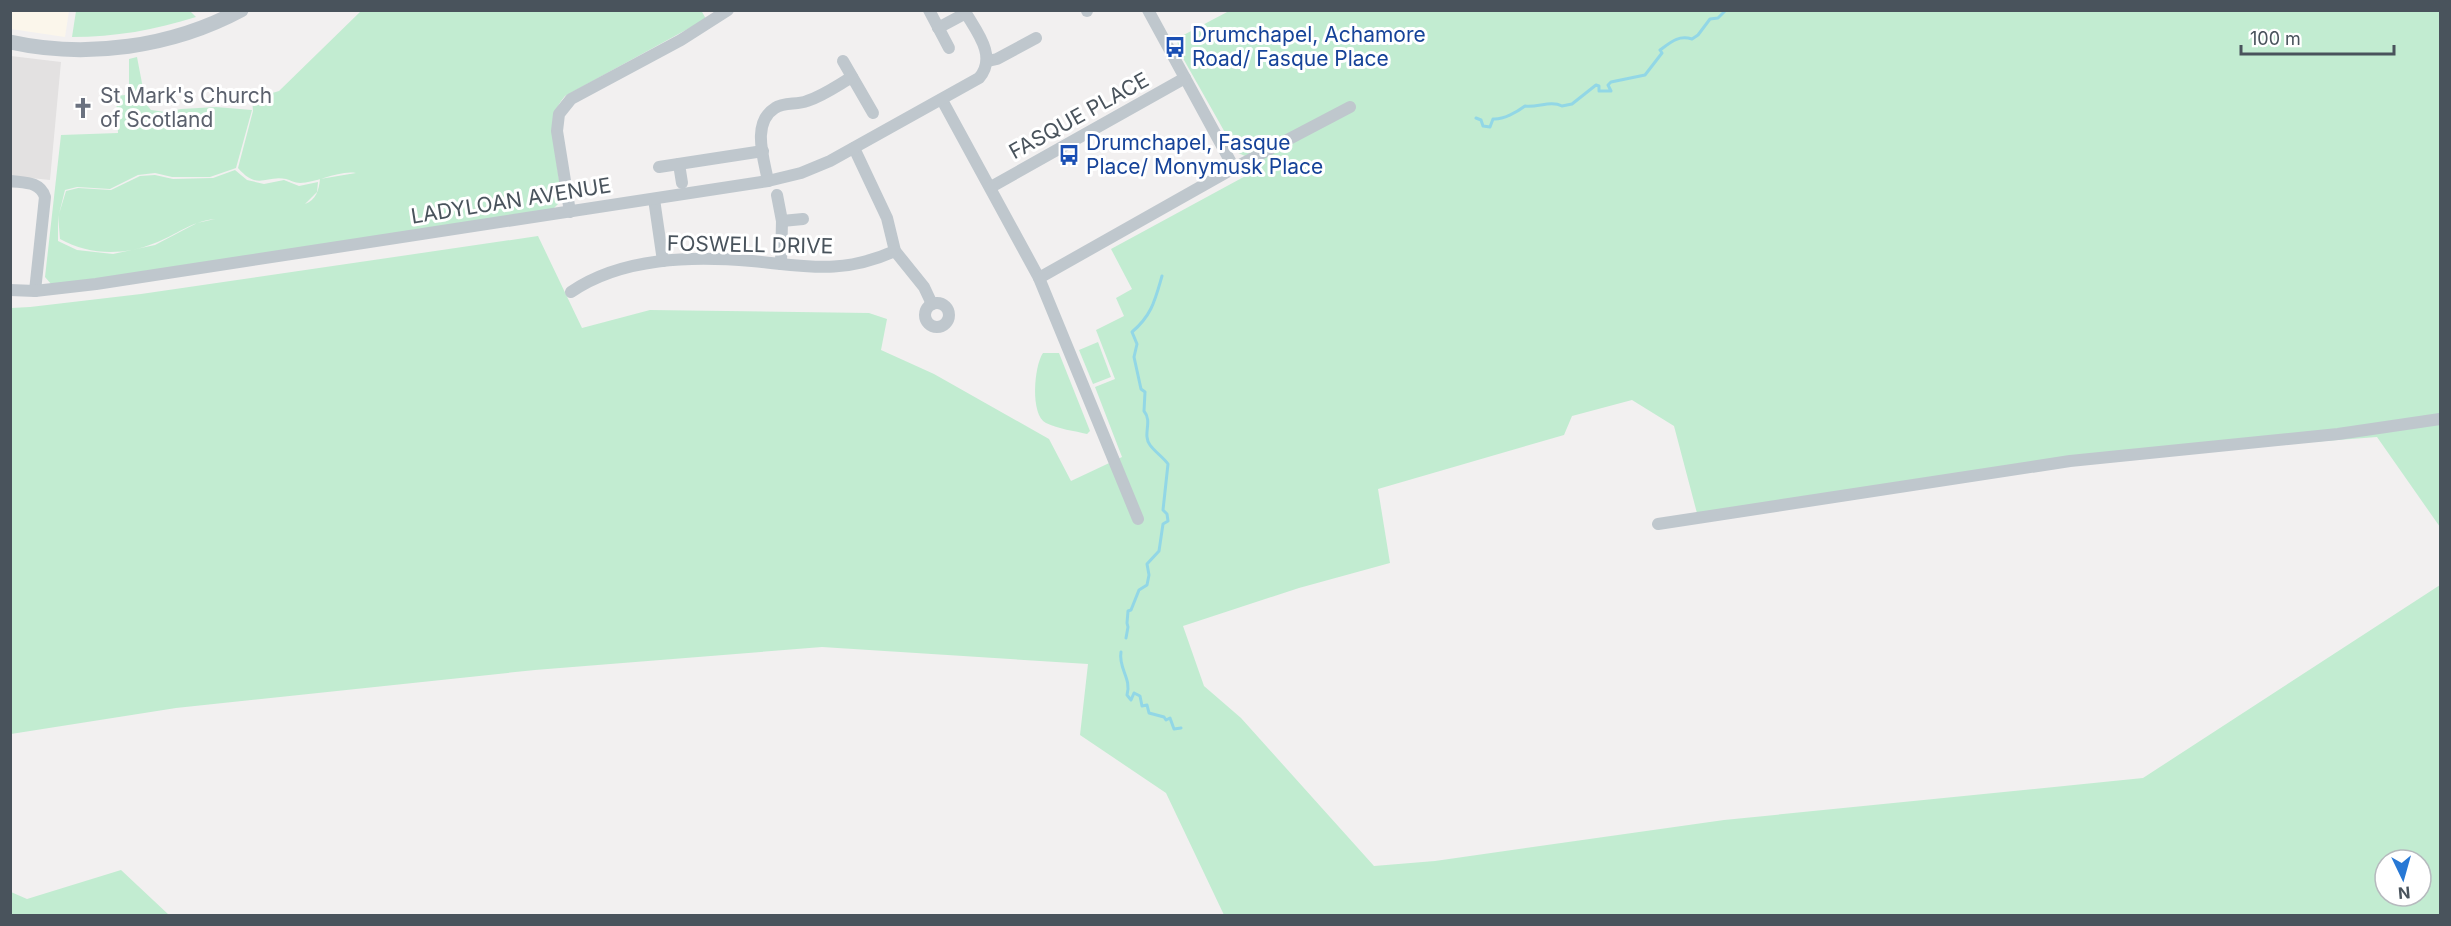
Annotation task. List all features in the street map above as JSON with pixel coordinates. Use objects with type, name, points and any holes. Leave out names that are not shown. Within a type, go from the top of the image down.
[{"type":"street","points":[[10,42],[67,49],[137,45],[181,35],[241,10]]},
{"type":"street","points":[[570,212],[557,131],[557,122],[564,106],[584,91],[681,40],[728,10]]},
{"type":"street","points":[[929,10],[949,48]]},
{"type":"street","points":[[1148,10],[1234,168]]},
{"type":"street","points":[[938,28],[965,12],[986,51],[988,62],[1036,38]]},
{"type":"street","points":[[843,61],[873,113]]},
{"type":"street","name":"LADYLOAN AVENUE","points":[[10,290],[35,291],[96,284],[768,181],[812,169],[854,148],[979,78],[988,62]]},
{"type":"street","points":[[768,181],[761,137],[763,122],[776,107],[811,100],[852,77]]},
{"type":"street","name":"FASQUE PLACE","points":[[991,187],[1185,78]]},
{"type":"street","points":[[942,100],[1039,278],[1138,519]]},
{"type":"street","points":[[1039,278],[1234,168],[1350,106]]},
{"type":"street","points":[[854,148],[887,218],[895,251],[924,287],[932,304]]},
{"type":"street","points":[[659,167],[763,151]]},
{"type":"street","points":[[679,164],[682,183]]},
{"type":"street","points":[[10,182],[36,185],[45,197],[35,291]]},
{"type":"street","points":[[777,195],[782,221],[781,264]]},
{"type":"street","points":[[654,199],[663,261]]},
{"type":"street","points":[[782,221],[803,219]]},
{"type":"street","name":"FOSWELL DRIVE","points":[[571,292],[594,278],[663,261],[722,259],[802,267],[840,267],[868,262],[895,251]]},
{"type":"street","points":[[1658,524],[2070,461],[2338,435],[2440,419]]},
{"type":"shaded area","points":[[11,10],[69,11],[65,37],[11,29]]},
{"type":"shaded area","points":[[11,56],[61,62],[50,180],[11,176]]},
{"type":"green space","points":[[701,10],[706,19],[565,96],[555,112],[552,126],[562,200],[553,209],[66,285],[51,284],[45,277],[61,135],[118,133],[116,96],[125,95],[129,91],[129,59],[137,57],[146,104],[151,110],[166,112],[216,107],[252,110],[236,168],[210,177],[172,177],[155,173],[138,175],[110,189],[77,187],[65,190],[59,214],[66,191],[78,188],[111,190],[140,176],[155,175],[173,179],[213,178],[235,170],[247,180],[264,184],[284,180],[299,186],[318,182],[317,192],[305,204],[314,197],[318,191],[320,179],[300,183],[279,178],[256,181],[238,168],[253,111],[252,99],[279,91],[361,11]],"holes":[[[342,173],[356,173],[321,179]],[[58,215],[60,239],[83,248],[106,252],[143,247],[196,224],[155,245],[113,254],[77,250],[58,241]]]},
{"type":"green space","points":[[76,11],[190,11],[196,17],[135,32],[72,37]]},
{"type":"green space","points":[[1229,11],[2440,11],[2440,527],[2377,437],[2070,461],[1698,517],[1674,426],[1632,400],[1572,416],[1564,435],[1378,489],[1390,563],[1299,588],[1183,626],[1204,686],[1241,718],[1374,866],[1435,861],[1724,820],[2143,778],[2440,585],[2440,915],[1224,915],[1166,793],[1080,735],[1088,664],[822,647],[535,670],[176,708],[11,734],[11,308],[141,294],[538,236],[582,328],[650,310],[869,313],[887,319],[881,350],[934,374],[1049,439],[1071,481],[1122,457],[1095,387],[1115,379],[1096,330],[1124,316],[1116,298],[1132,289],[1111,249],[1251,173],[1245,156],[1236,152],[1184,60],[1176,39]]},
{"type":"green space","points":[[1098,342],[1111,377],[1093,384],[1079,350]]},
{"type":"green space","points":[[1043,353],[1059,353],[1090,431],[1087,434],[1056,427],[1041,418],[1035,390],[1037,368]]},
{"type":"green space","points":[[121,870],[169,915],[11,915],[11,892],[27,899]]},
{"type":"waterway","points":[[1476,118],[1481,120],[1483,126],[1490,127],[1493,119],[1505,117],[1525,106],[1572,104],[1596,85],[1599,86],[1599,91],[1611,91],[1608,85],[1611,82],[1645,75],[1662,53],[1660,50],[1679,39],[1692,39],[1710,19],[1718,18],[1726,10]]},
{"type":"waterway","points":[[1126,638],[1128,611],[1131,610],[1139,590],[1147,585],[1149,575],[1147,564],[1159,551],[1163,524],[1168,521],[1167,514],[1163,510],[1168,464],[1148,441],[1148,419],[1144,411],[1145,392],[1141,389],[1134,357],[1137,344],[1132,332],[1139,326],[1155,300],[1162,276]]},
{"type":"waterway","points":[[1121,652],[1121,663],[1128,684],[1127,695],[1131,700],[1134,693],[1140,696],[1142,706],[1147,705],[1149,713],[1164,717],[1166,720],[1170,718],[1174,729],[1181,728]]},
{"type":"place","name":"Drumchapel, Achamore Road/ Fasque Place","points":[[1175,47]]},
{"type":"place","name":"St Mark's Church of Scotland","points":[[83,108]]},
{"type":"place","name":"Drumchapel, Fasque Place/ Monymusk Place","points":[[1069,155]]}]
